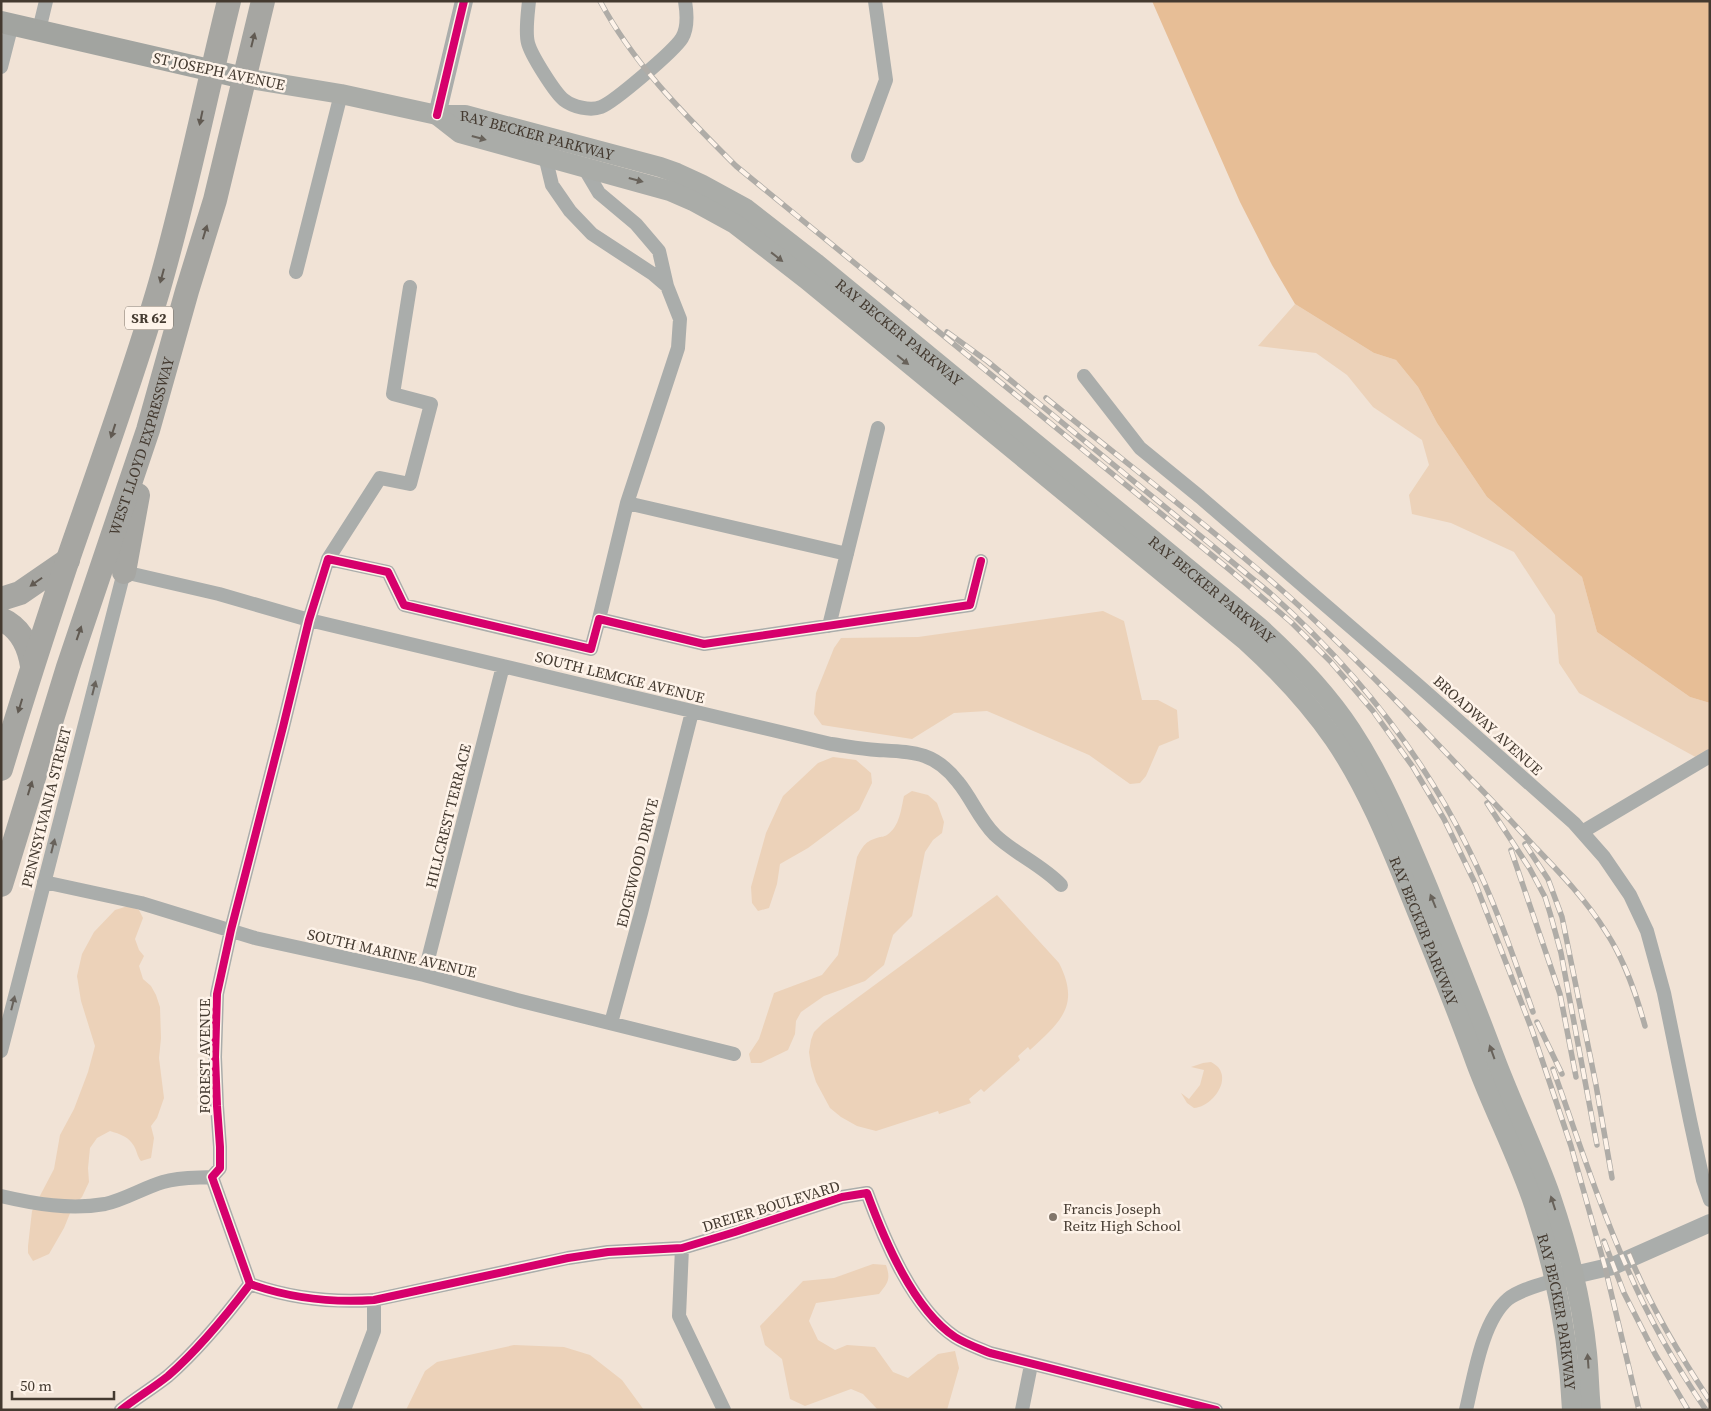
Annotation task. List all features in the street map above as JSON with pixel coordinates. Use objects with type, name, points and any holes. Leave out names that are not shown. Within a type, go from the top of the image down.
[{"type":"highway","name":"WEST LLOYD EXPRESSWAY","points":[[1,769],[32,666],[107,450],[158,292],[183,199],[228,1]]},
{"type":"highway","name":"WEST LLOYD EXPRESSWAY","points":[[1,885],[68,667],[148,430],[215,200],[263,1]]},
{"type":"highway","points":[[124,572],[148,430]]},
{"type":"highway","points":[[1,599],[20,593],[68,560]]},
{"type":"highway","points":[[1,619],[21,635],[30,654],[32,666]]},
{"type":"main road","name":"ST JOSEPH AVENUE","points":[[7,23],[244,78],[341,94],[437,115]]},
{"type":"main road","name":"RAY BECKER PARKWAY","points":[[437,115],[460,133],[670,191],[735,224],[806,279],[1246,641],[1293,687],[1319,718],[1344,755],[1372,805],[1390,846],[1456,1007],[1477,1065],[1533,1204],[1582,1318],[1587,1353],[1591,1410]]},
{"type":"main road","name":"RAY BECKER PARKWAY","points":[[437,115],[465,115],[660,168],[701,184],[745,208],[817,264],[1251,621],[1286,652],[1334,706],[1389,797],[1470,991],[1545,1182],[1564,1239],[1564,1321],[1572,1410]]},
{"type":"street","points":[[38,30],[46,1]]},
{"type":"street","points":[[437,115],[464,1]]},
{"type":"street","points":[[530,1],[528,42],[540,68],[564,100],[584,108],[601,107],[644,75],[674,47],[683,37],[686,22],[686,1]]},
{"type":"street","points":[[858,156],[886,80],[875,1]]},
{"type":"street","points":[[1,67],[7,23]]},
{"type":"street","points":[[296,272],[341,94]]},
{"type":"street","points":[[545,156],[552,185],[570,211],[592,234],[653,274],[667,286]]},
{"type":"street","points":[[328,559],[388,572],[404,605],[591,649],[627,503],[678,348],[680,319],[667,286],[658,252],[636,224],[599,193],[583,166]]},
{"type":"street","name":"FOREST AVENUE","points":[[212,1177],[220,1168],[215,1056],[217,994],[231,930],[284,727],[309,620],[328,559],[380,478],[410,484],[431,404],[393,394],[410,287]]},
{"type":"street","name":"BROADWAY AVENUE","points":[[1084,376],[1140,448],[1200,497],[1418,685],[1574,823],[1614,872],[1639,912],[1647,931],[1664,993],[1703,1180],[1710,1200]]},
{"type":"street","points":[[829,626],[878,428]]},
{"type":"street","points":[[627,503],[847,554]]},
{"type":"street","points":[[599,619],[704,644],[970,605],[981,561]]},
{"type":"street","name":"SOUTH LEMCKE AVENUE","points":[[124,572],[219,594],[309,620],[831,744],[917,753],[929,757],[945,768],[958,782],[986,826],[1001,840],[1050,874],[1061,885]]},
{"type":"street","name":"PENNSYLVANIA STREET","points":[[1,1051],[124,572]]},
{"type":"street","name":"HILLCREST TERRACE","points":[[424,974],[503,666]]},
{"type":"street","name":"EDGEWOOD DRIVE","points":[[611,1022],[692,712]]},
{"type":"street","points":[[1582,832],[1710,756]]},
{"type":"street","name":"SOUTH MARINE AVENUE","points":[[44,882],[140,903],[255,938],[424,974],[517,1000],[734,1054]]},
{"type":"street","points":[[1,1196],[62,1207],[81,1207],[107,1203],[164,1182],[212,1177],[250,1284],[200,1346],[167,1377],[121,1409]]},
{"type":"street","name":"DREIER BOULEVARD","points":[[250,1284],[313,1299],[347,1302],[374,1300],[592,1254],[625,1250],[682,1248],[842,1197],[867,1193],[894,1255],[923,1306],[940,1325],[954,1336],[969,1345],[990,1353],[1216,1410]]},
{"type":"street","points":[[1466,1410],[1482,1346],[1491,1321],[1499,1308],[1510,1298],[1532,1287],[1613,1266],[1710,1223]]},
{"type":"street","points":[[682,1248],[680,1316],[724,1410]]},
{"type":"street","points":[[344,1410],[374,1331],[374,1300]]},
{"type":"street","points":[[1022,1410],[1031,1364]]},
{"type":"shaded area","points":[[1152,1],[1710,1],[1710,703],[1690,697],[1597,632],[1582,577],[1487,497],[1437,423],[1418,387],[1396,360],[1374,353],[1295,304],[1272,265],[1240,202]]},
{"type":"shaded area","points":[[1295,304],[1374,353],[1396,360],[1418,387],[1437,423],[1487,497],[1582,577],[1597,632],[1690,697],[1710,703],[1710,765],[1579,693],[1559,663],[1555,615],[1514,552],[1451,523],[1412,514],[1409,495],[1429,465],[1422,440],[1373,407],[1347,375],[1316,353],[1258,346]]},
{"type":"shaded area","points":[[1103,611],[1124,621],[1142,700],[1158,700],[1177,710],[1179,738],[1159,746],[1146,776],[1140,783],[1130,784],[1089,755],[987,711],[954,713],[912,739],[822,725],[814,714],[816,693],[834,648],[841,638],[918,637]]},
{"type":"shaded area","points":[[833,757],[856,760],[871,773],[872,783],[859,810],[808,848],[780,864],[777,884],[769,908],[758,911],[752,903],[751,887],[766,833],[783,796],[818,763]]},
{"type":"shaded area","points":[[912,791],[928,795],[937,803],[944,822],[942,833],[933,840],[925,852],[912,916],[893,935],[884,965],[865,981],[824,996],[801,1012],[796,1021],[795,1034],[788,1050],[761,1063],[751,1063],[749,1054],[759,1039],[774,993],[822,975],[838,955],[857,857],[868,842],[886,835],[895,827],[904,796]]},
{"type":"shaded area","points":[[997,895],[1059,963],[1068,991],[1064,1012],[1058,1022],[1030,1050],[1028,1047],[1018,1056],[1020,1060],[984,1092],[981,1089],[969,1099],[971,1103],[939,1114],[938,1111],[876,1131],[857,1126],[841,1117],[830,1108],[816,1082],[809,1052],[814,1032],[823,1023]]},
{"type":"shaded area","points":[[128,906],[139,910],[143,918],[135,939],[139,950],[144,956],[139,966],[143,979],[151,986],[160,1007],[161,1038],[159,1058],[164,1098],[157,1118],[151,1126],[154,1138],[151,1158],[141,1161],[132,1143],[117,1133],[110,1131],[97,1138],[90,1148],[89,1182],[82,1197],[73,1206],[64,1228],[49,1254],[33,1261],[28,1253],[32,1211],[54,1169],[60,1135],[74,1109],[88,1072],[95,1046],[81,1001],[77,976],[82,954],[94,932],[115,910]]},
{"type":"shaded area","points":[[1211,1062],[1218,1067],[1221,1073],[1221,1086],[1212,1099],[1200,1107],[1194,1108],[1187,1103],[1181,1093],[1189,1099],[1200,1085],[1204,1070],[1191,1067]]},
{"type":"shaded area","points":[[873,1264],[886,1265],[888,1270],[888,1281],[879,1294],[816,1303],[809,1321],[818,1340],[835,1350],[847,1345],[875,1347],[893,1372],[908,1378],[938,1354],[955,1351],[959,1368],[947,1410],[878,1410],[863,1394],[851,1389],[805,1406],[790,1399],[782,1359],[765,1345],[760,1326],[803,1281],[834,1278]]},
{"type":"shaded area","points":[[514,1345],[564,1347],[590,1355],[622,1380],[644,1410],[406,1410],[425,1371],[437,1362]]},
{"type":"railway","points":[[600,1],[628,47],[645,68],[698,128],[736,166],[1291,622],[1330,661],[1373,711],[1413,767],[1444,819],[1476,885],[1532,1030],[1571,1146],[1605,1267],[1639,1410]]},
{"type":"railway","points":[[947,332],[987,361],[1270,593],[1329,650],[1356,680],[1407,744],[1450,814],[1469,850],[1504,930],[1533,1012]]},
{"type":"railway","points":[[1046,398],[1197,519],[1285,593],[1356,660],[1495,803],[1564,878],[1599,921],[1613,943],[1624,966],[1634,990],[1645,1026]]},
{"type":"railway","points":[[1487,803],[1530,869],[1545,897],[1561,953],[1597,1145]]},
{"type":"railway","points":[[1525,844],[1548,879],[1562,917],[1596,1085],[1612,1178]]},
{"type":"railway","points":[[1511,850],[1560,994],[1576,1077]]},
{"type":"railway","points":[[1537,1022],[1562,1074]]},
{"type":"railway","points":[[1553,1069],[1598,1196],[1636,1288],[1664,1342],[1706,1410]]},
{"type":"railway","points":[[1604,1241],[1624,1293],[1655,1354],[1688,1410]]},
{"type":"railway","points":[[1629,1254],[1646,1292],[1666,1329],[1710,1401]]},
{"type":"cycle path","points":[[437,115],[464,1]]},
{"type":"cycle path","points":[[121,1410],[179,1366],[211,1332],[250,1284],[212,1177],[220,1168],[215,1057],[217,994],[231,930],[309,620],[328,559],[388,572],[404,605],[591,649],[599,619],[704,644],[970,605],[981,561]]},
{"type":"cycle path","points":[[250,1284],[295,1296],[342,1301],[374,1300],[568,1258],[608,1252],[682,1248],[842,1197],[867,1193],[891,1251],[913,1291],[940,1325],[955,1337],[990,1353],[1216,1410]]},
{"type":"place","name":"Francis Joseph Reitz High School","points":[[1053,1217]]}]
